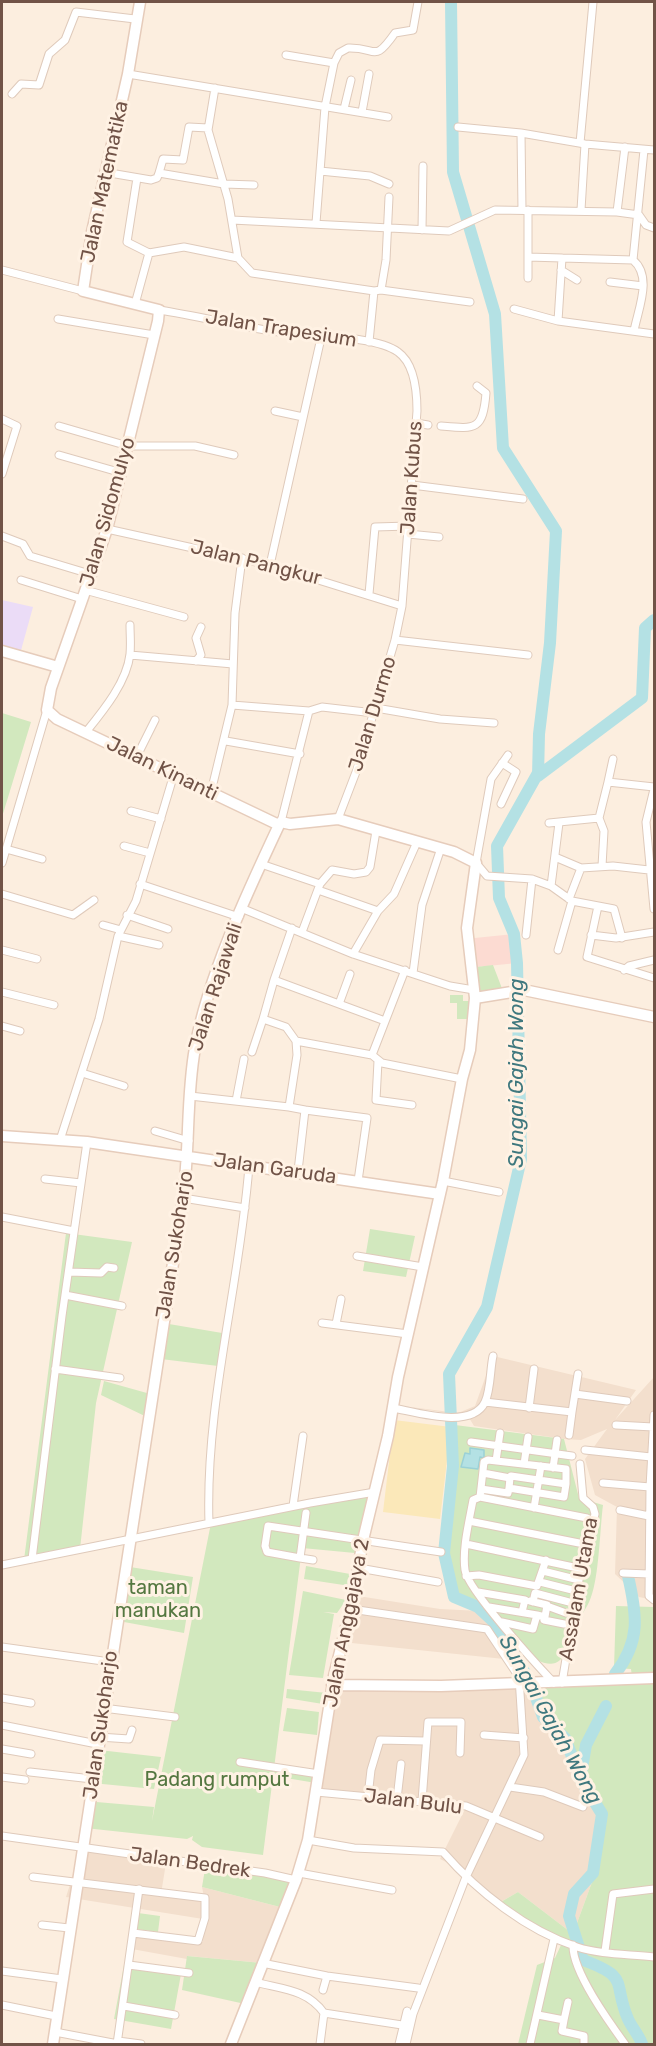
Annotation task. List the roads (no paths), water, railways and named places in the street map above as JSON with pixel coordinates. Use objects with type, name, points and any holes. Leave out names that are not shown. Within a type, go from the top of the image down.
[{"type":"main road","name":"Jalan Matematika","points":[[83,291],[104,172],[128,74],[135,19],[140,2]]},
{"type":"main road","points":[[83,291],[159,310]]},
{"type":"main road","name":"Jalan Sidomulyo","points":[[47,710],[47,702],[58,667],[107,529],[159,310]]},
{"type":"main road","points":[[2,651],[58,667]]},
{"type":"main road","name":"Jalan Kinanti","points":[[47,710],[57,719],[280,824]]},
{"type":"main road","points":[[280,824],[338,819],[461,854],[476,863]]},
{"type":"main road","name":"Jalan Rajawali","points":[[189,1157],[190,1096],[201,1020],[240,912],[280,824]]},
{"type":"main road","name":"Jalan Anggajaya 2","points":[[231,2044],[297,1877],[308,1840],[332,1685],[351,1609],[363,1540],[470,1050],[474,994],[467,928],[476,863]]},
{"type":"main road","points":[[474,994],[524,990],[654,1017]]},
{"type":"main road","name":"Jalan Garuda","points":[[2,1136],[87,1142],[440,1194]]},
{"type":"main road","name":"Jalan Sukoharjo","points":[[52,2044],[189,1157]]},
{"type":"main road","points":[[332,1685],[391,1687],[654,1678]]},
{"type":"street","points":[[316,223],[325,107],[334,63],[339,53],[348,48],[379,53],[395,33],[413,30],[418,2]]},
{"type":"street","points":[[581,210],[582,144],[593,2]]},
{"type":"street","points":[[12,94],[21,84],[39,85],[49,54],[65,40],[76,12],[135,19]]},
{"type":"street","points":[[286,55],[334,63]]},
{"type":"street","points":[[128,74],[388,117]]},
{"type":"street","points":[[362,112],[369,74]]},
{"type":"street","points":[[344,109],[351,80]]},
{"type":"street","points":[[215,88],[208,128],[224,184],[238,258],[252,273],[470,302]]},
{"type":"street","points":[[104,172],[154,179],[164,159],[183,160],[189,127],[208,128]]},
{"type":"street","points":[[458,127],[521,133],[582,144],[654,150]]},
{"type":"street","points":[[521,133],[528,278]]},
{"type":"street","points":[[617,212],[625,147]]},
{"type":"street","points":[[633,260],[644,150]]},
{"type":"street","points":[[422,230],[423,166]]},
{"type":"street","points":[[320,171],[370,176],[389,184]]},
{"type":"street","points":[[159,173],[224,184],[254,185]]},
{"type":"street","points":[[137,178],[127,242],[149,253],[179,247],[238,258]]},
{"type":"street","points":[[369,342],[372,311],[386,260],[389,197]]},
{"type":"street","points":[[232,220],[316,223],[387,229],[457,229],[495,210],[581,210],[639,215],[646,225],[654,228]]},
{"type":"street","points":[[135,304],[149,253]]},
{"type":"street","points":[[528,257],[633,260],[640,267],[644,277],[634,331]]},
{"type":"street","points":[[558,321],[562,258]]},
{"type":"street","points":[[2,270],[83,291]]},
{"type":"street","points":[[561,270],[578,280]]},
{"type":"street","points":[[610,282],[643,286]]},
{"type":"street","points":[[514,309],[558,321],[654,334]]},
{"type":"street","name":"Jalan Trapesium","points":[[159,310],[321,338],[369,342],[384,345],[401,354]]},
{"type":"street","points":[[57,319],[154,335]]},
{"type":"street","points":[[270,565],[321,338]]},
{"type":"street","name":"Jalan Kubus","points":[[401,354],[416,384],[416,423],[402,606]]},
{"type":"street","points":[[441,426],[469,428],[480,422],[485,415],[486,393],[477,386]]},
{"type":"street","points":[[275,411],[303,417]]},
{"type":"street","points":[[2,419],[17,426],[2,474]]},
{"type":"street","points":[[416,423],[428,425]]},
{"type":"street","points":[[59,426],[128,446],[195,446],[234,455]]},
{"type":"street","points":[[59,455],[122,473]]},
{"type":"street","points":[[412,485],[523,499]]},
{"type":"street","points":[[369,594],[375,526],[409,530],[439,537]]},
{"type":"street","name":"Jalan Pangkur","points":[[107,529],[270,565],[402,606]]},
{"type":"street","points":[[2,536],[23,544],[30,556],[90,574]]},
{"type":"street","points":[[211,792],[226,741],[232,705],[235,613],[242,558]]},
{"type":"street","points":[[21,580],[184,616]]},
{"type":"street","name":"Jalan Durmo","points":[[338,819],[375,711],[402,606]]},
{"type":"street","points":[[86,732],[106,706],[126,670],[130,655],[130,625]]},
{"type":"street","points":[[196,661],[201,655],[196,638],[201,627]]},
{"type":"street","points":[[395,640],[528,655]]},
{"type":"street","points":[[130,655],[233,664]]},
{"type":"street","points":[[232,705],[309,711],[322,707],[494,723]]},
{"type":"street","points":[[2,863],[47,710]]},
{"type":"street","points":[[280,824],[300,754],[309,711]]},
{"type":"street","points":[[137,756],[154,720]]},
{"type":"street","points":[[226,741],[300,754]]},
{"type":"street","points":[[508,755],[493,775],[476,863],[485,875],[532,879],[550,886],[571,900],[614,909],[622,938]]},
{"type":"street","points":[[602,866],[604,831],[599,818],[613,759]]},
{"type":"street","points":[[501,804],[516,771],[502,764]]},
{"type":"street","points":[[60,1140],[99,1019],[120,933],[136,901],[174,774]]},
{"type":"street","points":[[608,782],[654,788],[646,822],[654,909]]},
{"type":"street","points":[[131,811],[162,819]]},
{"type":"street","points":[[549,823],[599,818]]},
{"type":"street","points":[[550,886],[559,823]]},
{"type":"street","points":[[302,932],[319,887],[332,870],[354,874],[366,873],[370,867],[376,831]]},
{"type":"street","points":[[353,954],[378,911],[394,894],[417,842]]},
{"type":"street","points":[[124,846],[150,853]]},
{"type":"street","points":[[413,973],[422,905],[441,848]]},
{"type":"street","points":[[6,849],[42,859]]},
{"type":"street","points":[[555,857],[581,868],[602,866],[649,870]]},
{"type":"street","points":[[261,864],[378,911]]},
{"type":"street","points":[[558,950],[581,868]]},
{"type":"street","points":[[526,935],[532,879]]},
{"type":"street","points":[[140,884],[292,928],[353,954],[474,994]]},
{"type":"street","points":[[2,894],[73,915],[94,900]]},
{"type":"street","points":[[598,906],[586,956],[654,978]]},
{"type":"street","points":[[127,915],[168,929]]},
{"type":"street","points":[[103,925],[120,933],[159,945]]},
{"type":"street","points":[[252,1052],[292,928]]},
{"type":"street","points":[[591,935],[622,938],[654,932]]},
{"type":"street","points":[[2,950],[37,959]]},
{"type":"street","points":[[624,970],[654,960]]},
{"type":"street","points":[[372,1055],[405,970]]},
{"type":"street","points":[[339,1004],[350,974]]},
{"type":"street","points":[[274,980],[385,1021]]},
{"type":"street","points":[[2,992],[54,1005]]},
{"type":"street","points":[[263,1019],[286,1027],[296,1041],[297,1055],[289,1107]]},
{"type":"street","points":[[2,1026],[20,1031]]},
{"type":"street","points":[[296,1041],[372,1055],[378,1061],[462,1079]]},
{"type":"street","points":[[236,1101],[244,1059]]},
{"type":"street","points":[[378,1061],[376,1100],[412,1105]]},
{"type":"street","points":[[82,1073],[124,1086]]},
{"type":"street","points":[[190,1096],[367,1118],[358,1181]]},
{"type":"street","points":[[298,1172],[306,1110]]},
{"type":"street","points":[[155,1131],[189,1141]]},
{"type":"street","points":[[32,1559],[55,1369],[87,1142]]},
{"type":"street","points":[[209,1523],[214,1428],[246,1208],[249,1166]]},
{"type":"street","points":[[45,1179],[81,1183]]},
{"type":"street","points":[[443,1181],[499,1192]]},
{"type":"street","points":[[183,1198],[246,1208]]},
{"type":"street","points":[[2,1217],[74,1231]]},
{"type":"street","points":[[357,1256],[423,1267]]},
{"type":"street","points":[[69,1272],[101,1273],[107,1267],[114,1268]]},
{"type":"street","points":[[65,1295],[122,1306]]},
{"type":"street","points":[[336,1324],[341,1299]]},
{"type":"street","points":[[322,1323],[408,1334]]},
{"type":"street","points":[[393,1408],[448,1418],[457,1418],[476,1411],[485,1402],[493,1356]]},
{"type":"street","points":[[55,1369],[120,1378]]},
{"type":"street","points":[[529,1407],[534,1369]]},
{"type":"street","points":[[568,1434],[578,1374]]},
{"type":"street","points":[[575,1394],[627,1401]]},
{"type":"street","points":[[485,1402],[572,1412]]},
{"type":"street","points":[[654,1415],[649,1516],[649,1596],[654,1600]]},
{"type":"street","points":[[616,1425],[654,1429]]},
{"type":"street","points":[[496,1461],[500,1433]]},
{"type":"street","points":[[293,1506],[303,1436]]},
{"type":"street","points":[[524,1464],[528,1437]]},
{"type":"street","points":[[553,1468],[557,1440]]},
{"type":"street","points":[[471,1442],[572,1456]]},
{"type":"street","points":[[585,1450],[651,1457]]},
{"type":"street","points":[[480,1497],[485,1461],[566,1469],[564,1497],[509,1488]]},
{"type":"street","points":[[481,1489],[508,1493],[512,1463]]},
{"type":"street","name":"Assalam Utama","points":[[555,1683],[595,1514],[593,1507],[584,1500],[580,1464]]},
{"type":"street","points":[[534,1508],[541,1466]]},
{"type":"street","points":[[483,1473],[566,1484]]},
{"type":"street","points":[[603,1483],[650,1487]]},
{"type":"street","points":[[2,1565],[293,1506],[375,1492]]},
{"type":"street","points":[[555,1683],[489,1607],[466,1576],[466,1544],[472,1500],[480,1497],[587,1518]]},
{"type":"street","points":[[620,1510],[649,1516]]},
{"type":"street","points":[[300,1558],[306,1513]]},
{"type":"street","points":[[469,1521],[584,1544]]},
{"type":"street","points":[[313,1560],[269,1554],[265,1546],[268,1526],[441,1552]]},
{"type":"street","points":[[466,1544],[578,1568]]},
{"type":"street","points":[[533,1602],[546,1560]]},
{"type":"street","points":[[359,1568],[438,1582]]},
{"type":"street","points":[[543,1571],[575,1580]]},
{"type":"street","points":[[623,1573],[649,1574]]},
{"type":"street","points":[[466,1576],[479,1575],[538,1587],[572,1590]]},
{"type":"street","points":[[506,1596],[509,1581]]},
{"type":"street","points":[[538,1587],[566,1601],[563,1605],[557,1605],[556,1608]]},
{"type":"street","points":[[478,1592],[525,1600],[566,1613]]},
{"type":"street","points":[[522,1612],[525,1600]]},
{"type":"street","points":[[547,1606],[544,1620],[564,1624]]},
{"type":"street","points":[[489,1607],[545,1617]]},
{"type":"street","points":[[351,1609],[487,1629],[518,1672],[523,1684],[524,1755],[466,1877],[414,2010],[406,2044]]},
{"type":"street","points":[[502,1622],[534,1629],[537,1615]]},
{"type":"street","points":[[2,1647],[110,1662]]},
{"type":"street","points":[[2,1698],[31,1703]]},
{"type":"street","points":[[103,1708],[175,1717]]},
{"type":"street","points":[[422,1802],[425,1727],[430,1720],[461,1722],[460,1753]]},
{"type":"street","points":[[2,1725],[98,1740],[129,1739],[132,1730]]},
{"type":"street","points":[[484,1735],[524,1738]]},
{"type":"street","points":[[368,1796],[371,1770],[380,1740],[425,1741]]},
{"type":"street","points":[[2,1749],[31,1754]]},
{"type":"street","points":[[240,1762],[319,1773]]},
{"type":"street","points":[[397,1798],[401,1764]]},
{"type":"street","points":[[30,1772],[92,1779]]},
{"type":"street","points":[[2,1777],[25,1780]]},
{"type":"street","points":[[510,1786],[544,1792],[583,1807]]},
{"type":"street","name":"Jalan Bulu","points":[[316,1792],[466,1806],[540,1838]]},
{"type":"street","name":"Jalan Bedrek","points":[[2,1836],[392,1890]]},
{"type":"street","points":[[308,1840],[354,1848],[442,1852],[466,1877],[499,1903],[554,1939],[586,1949],[654,1957]]},
{"type":"street","points":[[33,1877],[204,1898],[205,1918],[201,1938],[196,1942],[133,1934]]},
{"type":"street","points":[[605,1951],[613,1894],[654,1888]]},
{"type":"street","points":[[118,2043],[139,1889]]},
{"type":"street","points":[[42,1925],[69,1928]]},
{"type":"street","points":[[530,2044],[554,1939]]},
{"type":"street","points":[[575,1946],[573,1959],[581,1976],[625,2044]]},
{"type":"street","points":[[262,1963],[327,1976],[418,1988]]},
{"type":"street","points":[[129,1965],[189,1973]]},
{"type":"street","points":[[2,1971],[62,1979]]},
{"type":"street","points":[[322,1990],[327,1976]]},
{"type":"street","points":[[255,1982],[305,1995],[324,2013],[402,2025]]},
{"type":"street","points":[[568,2002],[562,2031],[584,2036],[584,2044]]},
{"type":"street","points":[[2,2005],[56,2016]]},
{"type":"street","points":[[124,2006],[175,2014]]},
{"type":"street","points":[[399,2044],[406,2011]]},
{"type":"street","points":[[320,2044],[324,2013]]},
{"type":"street","points":[[538,2015],[564,2020]]},
{"type":"street","points":[[55,2032],[118,2043],[141,2044]]},
{"type":"water","points":[[470,1448],[484,1450],[484,1458],[480,1457],[478,1469],[461,1467],[465,1453],[470,1454]]},
{"type":"waterway","points":[[451,2],[453,172],[495,314],[503,448],[556,531],[550,643],[539,734],[538,776],[642,698],[645,628],[654,620]]},
{"type":"waterway","name":"Sungai Gajah Wong","points":[[538,773],[497,846],[499,898],[514,934],[517,963],[521,1159],[487,1307],[449,1374],[453,1466],[444,1553],[454,1597],[478,1607],[492,1620],[530,1681],[543,1717],[565,1738],[581,1780],[602,1814],[593,1873],[574,1894],[569,1916],[583,1960],[608,1971],[618,1982],[628,2019],[642,2044]]},
{"type":"waterway","points":[[615,1674],[629,1650],[635,1627],[628,1576]]},
{"type":"waterway","points":[[581,1774],[586,1745],[606,1706]]},
{"type":"park label","name":"taman manukan","points":[[158,1600]]},
{"type":"park label","name":"Padang rumput","points":[[217,1780]]}]
